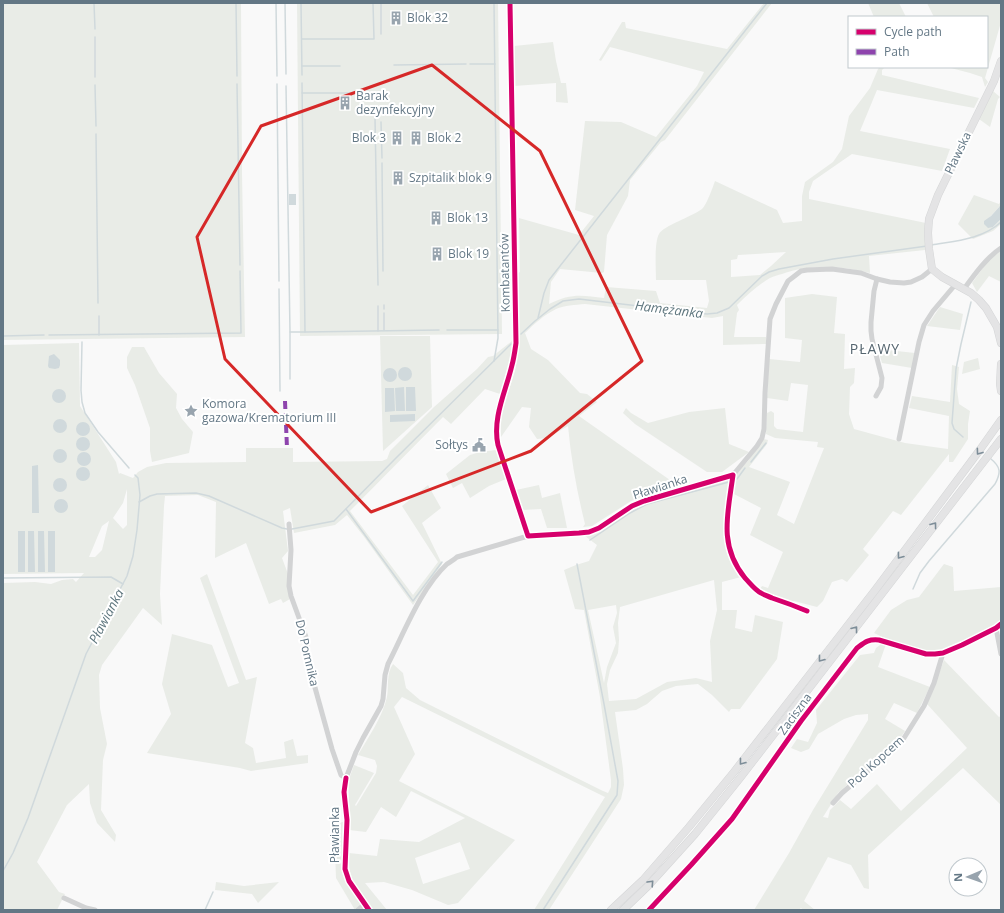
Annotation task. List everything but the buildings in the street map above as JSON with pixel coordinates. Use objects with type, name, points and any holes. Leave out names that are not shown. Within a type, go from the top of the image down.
[{"type":"street","name":"Kombatantów","points":[[510,3],[516,343],[513,364],[497,419],[497,433],[498,445],[528,536]]},
{"type":"street","name":"Pławska","points":[[932,269],[928,233],[933,207],[994,81],[1001,61]]},
{"type":"street","points":[[964,289],[994,253],[1001,248]]},
{"type":"street","name":"Pławianka","points":[[369,910],[349,881],[345,870],[347,820],[344,792],[346,778],[363,738],[381,706],[388,664],[420,600],[436,575],[457,557],[528,536],[589,532],[599,528],[632,506],[644,501],[733,475],[762,438],[764,429],[770,319],[788,281],[802,271],[832,269],[861,273],[877,279],[896,283],[911,282],[922,277],[932,269]]},
{"type":"street","points":[[932,269],[979,300],[998,327],[1001,343]]},
{"type":"street","points":[[876,396],[881,387],[882,378],[871,331],[874,291],[877,279]]},
{"type":"street","points":[[899,439],[919,342],[924,325],[955,285]]},
{"type":"street","points":[[1001,364],[1001,391]]},
{"type":"street","points":[[610,910],[643,880],[734,772],[876,589],[1001,420]]},
{"type":"street","points":[[623,910],[648,886],[696,834],[1001,439]]},
{"type":"street","name":"Do Pomnika","points":[[289,524],[291,550],[289,586],[291,596],[306,637],[309,666],[332,749],[341,775],[346,778]]},
{"type":"street","name":"Zaciszna","points":[[649,910],[732,819],[801,721],[857,648],[864,642],[879,640],[926,654],[943,653],[996,628],[1001,624]]},
{"type":"street","points":[[996,628],[1001,654]]},
{"type":"street","name":"Pod Kopcem","points":[[833,803],[842,792],[904,738],[924,706],[934,683],[943,653]]},
{"type":"street","points":[[64,898],[86,908],[95,910]]},
{"type":"street","points":[[358,910],[365,904]]},
{"type":"highlighted area","points":[[432,65],[540,151],[642,361],[531,451],[371,512],[225,359],[197,237],[261,126]]},
{"type":"shaded area","points":[[3,3],[241,3],[245,337],[3,340]]},
{"type":"shaded area","points":[[297,3],[498,3],[502,334],[300,336]]},
{"type":"shaded area","points":[[764,3],[772,3],[665,140],[661,142],[630,180],[628,196],[607,235],[604,272],[560,269],[551,282],[549,304],[556,300],[570,296],[604,298],[606,287],[656,291],[660,303],[707,308],[709,301],[706,280],[656,280],[656,250],[657,238],[662,231],[672,224],[698,212],[704,207],[715,181],[777,210],[783,223],[802,221],[802,196],[805,182],[833,162],[842,149],[849,116],[870,88],[879,68],[884,68],[882,70],[882,75],[979,98],[974,108],[877,90],[860,131],[950,149],[942,171],[852,154],[813,181],[809,192],[809,199],[926,223],[925,250],[869,256],[870,273],[848,269],[815,267],[793,271],[770,278],[753,290],[737,305],[739,310],[737,313],[734,337],[766,337],[766,344],[723,345],[723,316],[712,318],[585,304],[566,306],[556,309],[539,320],[525,333],[531,349],[548,360],[580,393],[587,394],[597,402],[579,416],[677,485],[631,501],[592,526],[583,527],[585,524],[579,500],[568,426],[547,438],[537,439],[529,427],[531,408],[522,407],[501,437],[500,424],[503,408],[515,371],[519,347],[519,218],[579,235],[594,216],[575,210],[585,121],[621,122],[656,137],[697,86],[704,72],[610,47],[601,61],[599,60],[622,22],[625,22],[626,28],[727,49]],"holes":[[[786,252],[760,275],[731,277],[731,260],[737,259],[738,255]]]},
{"type":"shaded area","points":[[868,3],[899,3],[906,16],[874,16]]},
{"type":"shaded area","points":[[927,3],[1001,3],[1001,22],[988,68],[988,16],[934,16]]},
{"type":"shaded area","points":[[553,42],[561,83],[566,83],[568,103],[556,102],[556,83],[514,86],[514,46]]},
{"type":"shaded area","points":[[951,68],[988,68],[985,78],[988,82],[985,87],[982,77]]},
{"type":"shaded area","points":[[993,91],[1000,97],[998,99],[990,127],[979,119]]},
{"type":"shaded area","points":[[289,194],[296,194],[296,205],[289,205]]},
{"type":"shaded area","points":[[974,195],[999,204],[1001,201],[1001,207],[999,207],[989,218],[993,227],[1001,219],[1001,224],[993,231],[973,239],[958,224]]},
{"type":"shaded area","points":[[1000,206],[1001,219],[993,227],[988,228],[984,224],[984,221]]},
{"type":"shaded area","points":[[1001,250],[1001,282],[989,276],[977,292],[972,283],[988,261]]},
{"type":"shaded area","points":[[812,294],[837,297],[834,333],[845,334],[844,369],[855,368],[854,383],[850,387],[849,414],[854,429],[905,443],[948,449],[949,416],[909,408],[912,396],[950,402],[952,365],[959,367],[957,389],[959,404],[970,411],[968,439],[953,462],[949,462],[949,454],[901,515],[893,511],[863,549],[869,555],[847,582],[842,579],[832,582],[823,601],[817,607],[794,601],[793,603],[762,592],[760,589],[762,586],[768,588],[783,552],[750,535],[761,508],[732,493],[735,476],[748,461],[761,441],[764,439],[768,440],[767,444],[749,467],[790,482],[777,515],[794,524],[824,448],[817,447],[818,442],[775,438],[766,434],[767,413],[771,411],[774,413],[774,426],[777,429],[803,432],[808,385],[791,383],[788,401],[767,398],[769,359],[800,362],[802,340],[785,338],[785,298]]},
{"type":"shaded area","points":[[940,307],[963,314],[960,330],[927,326]]},
{"type":"shaded area","points":[[380,336],[430,336],[432,407],[383,451]]},
{"type":"shaded area","points":[[512,341],[514,346],[500,394],[485,389],[451,424],[443,417],[350,511],[413,595],[438,562],[402,506],[428,485],[441,508],[422,523],[442,564],[413,605],[347,515],[335,525],[294,533],[290,508],[283,511],[288,551],[282,558],[288,574],[290,599],[283,603],[281,599],[269,604],[246,543],[215,558],[216,502],[198,495],[165,496],[160,594],[162,625],[143,608],[102,665],[99,675],[100,708],[107,744],[103,760],[101,810],[116,835],[115,842],[97,823],[90,803],[89,784],[67,805],[37,862],[59,892],[65,894],[57,910],[3,910],[3,583],[35,582],[51,584],[62,580],[73,579],[76,582],[84,573],[4,574],[3,345],[79,343],[80,406],[116,462],[119,474],[120,473],[133,478],[138,472],[147,467],[166,463],[246,462],[246,448],[293,448],[293,462],[382,461],[387,459],[390,451],[434,407],[477,369],[488,357],[493,356]],"holes":[[[127,489],[127,525],[123,529],[113,518],[123,503]],[[109,521],[102,550],[95,557],[89,557],[102,526]]]},
{"type":"shaded area","points":[[132,347],[144,347],[159,373],[177,394],[176,408],[182,419],[193,432],[189,453],[152,462],[150,451],[150,428],[135,385],[127,368],[127,357]]},
{"type":"shaded area","points":[[878,349],[915,353],[912,368],[882,363]]},
{"type":"shaded area","points":[[54,354],[60,360],[59,368],[55,369],[49,368],[48,366],[49,356]]},
{"type":"shaded area","points":[[978,358],[980,369],[962,374],[964,362]]},
{"type":"shaded area","points":[[405,367],[410,369],[412,374],[410,379],[405,381],[400,379],[398,374],[400,369]]},
{"type":"shaded area","points":[[390,368],[395,370],[397,375],[395,380],[390,382],[385,380],[383,375],[385,370]]},
{"type":"shaded area","points":[[404,387],[405,411],[396,411],[395,388]]},
{"type":"shaded area","points":[[406,387],[415,387],[416,411],[406,411]]},
{"type":"shaded area","points":[[385,388],[394,388],[395,411],[385,412]]},
{"type":"shaded area","points":[[56,389],[62,389],[66,393],[66,399],[62,403],[56,403],[52,399],[52,393]]},
{"type":"shaded area","points":[[626,408],[631,413],[648,423],[689,412],[725,408],[729,444],[749,452],[722,472],[707,472],[635,424],[623,413]]},
{"type":"shaded area","points":[[415,414],[415,421],[390,422],[390,415]]},
{"type":"shaded area","points":[[57,419],[63,419],[67,423],[67,429],[63,433],[57,433],[53,429],[53,423]]},
{"type":"shaded area","points":[[83,422],[88,424],[90,429],[88,434],[83,436],[78,434],[76,429],[78,424]]},
{"type":"shaded area","points":[[83,437],[88,439],[90,444],[88,449],[83,451],[78,449],[76,444],[78,439]]},
{"type":"shaded area","points":[[57,449],[63,449],[67,453],[67,459],[63,463],[57,463],[53,459],[53,453]]},
{"type":"shaded area","points":[[496,450],[506,479],[489,486],[470,498],[462,483],[453,488],[446,474],[470,455]]},
{"type":"shaded area","points":[[84,452],[89,454],[91,459],[89,464],[84,466],[79,464],[77,459],[79,454]]},
{"type":"shaded area","points":[[38,465],[39,513],[32,513],[32,466]]},
{"type":"shaded area","points":[[83,467],[88,469],[90,474],[88,479],[83,481],[78,479],[76,474],[78,469]]},
{"type":"shaded area","points":[[57,478],[63,478],[67,482],[67,488],[63,492],[57,492],[53,488],[53,482]]},
{"type":"shaded area","points":[[730,478],[725,520],[726,541],[733,563],[741,577],[722,582],[722,610],[737,610],[735,628],[752,632],[755,615],[783,622],[777,659],[740,709],[731,709],[729,712],[712,695],[698,684],[676,686],[662,691],[647,704],[636,710],[615,712],[623,769],[624,785],[621,799],[549,910],[534,910],[605,797],[402,697],[394,707],[415,754],[399,781],[515,840],[458,903],[448,905],[412,890],[384,882],[365,883],[387,910],[372,910],[351,880],[349,853],[377,856],[380,839],[419,842],[465,818],[411,791],[396,817],[381,807],[366,832],[349,830],[350,817],[348,782],[354,765],[374,773],[355,805],[356,806],[376,773],[377,766],[375,760],[358,755],[375,727],[385,705],[389,672],[393,664],[403,673],[406,688],[420,700],[608,793],[611,787],[611,780],[600,697],[584,610],[575,609],[564,570],[589,561],[597,545],[585,536],[598,530],[633,508],[647,502]],"holes":[[[714,580],[717,610],[710,641],[712,682],[696,678],[667,682],[636,699],[609,701],[607,684],[610,670],[618,653],[618,623],[620,607]],[[616,605],[617,613],[613,627],[616,643],[607,667],[604,683],[588,610]],[[460,842],[470,869],[423,884],[415,858]]]},
{"type":"shaded area","points":[[539,485],[542,498],[560,493],[567,528],[547,528],[541,509],[523,510],[516,490]]},
{"type":"shaded area","points":[[58,499],[64,499],[68,503],[68,509],[64,513],[58,513],[54,509],[54,503]]},
{"type":"shaded area","points":[[18,531],[25,531],[25,572],[18,572]]},
{"type":"shaded area","points":[[28,531],[34,531],[35,572],[28,572]]},
{"type":"shaded area","points":[[38,531],[44,531],[45,572],[38,572]]},
{"type":"shaded area","points":[[48,531],[55,531],[55,572],[48,572]]},
{"type":"shaded area","points":[[944,564],[953,567],[954,591],[1001,587],[1001,620],[957,645],[938,651],[927,651],[887,639],[874,633],[891,610],[907,600],[919,597]]},
{"type":"shaded area","points":[[207,574],[246,680],[257,677],[245,743],[253,748],[256,763],[286,758],[284,742],[293,739],[297,756],[308,755],[308,763],[251,771],[147,753],[171,714],[162,684],[172,634],[212,645],[228,687],[239,683],[200,578]]},
{"type":"shaded area","points":[[881,642],[886,644],[878,667],[930,687],[917,713],[894,703],[885,719],[905,731],[901,737],[838,793],[823,817],[828,818],[830,810],[840,800],[851,809],[877,784],[901,811],[967,748],[927,704],[944,660],[999,717],[1001,716],[1001,805],[963,768],[868,855],[869,889],[864,888],[851,865],[828,857],[804,901],[815,910],[803,910],[801,908],[799,910],[754,910],[868,720],[868,714],[856,715],[844,719],[818,734],[809,749],[801,752],[791,748],[797,739],[808,742],[817,723],[816,710],[860,655],[874,653]]},
{"type":"shaded area","points":[[343,822],[342,872],[361,904],[355,910],[336,878],[334,824]]},
{"type":"shaded area","points":[[216,882],[244,886],[279,882],[258,903],[252,894],[215,890]]},
{"type":"waterway","points":[[94,3],[95,29]]},
{"type":"waterway","points":[[236,3],[237,76]]},
{"type":"waterway","points":[[276,3],[277,76]]},
{"type":"waterway","points":[[285,3],[286,74]]},
{"type":"waterway","points":[[301,3],[302,75]]},
{"type":"waterway","points":[[302,39],[374,39],[373,3]]},
{"type":"waterway","points":[[381,3],[381,34]]},
{"type":"waterway","points":[[494,3],[498,338],[494,361]]},
{"type":"waterway","points":[[538,318],[549,280],[767,3]]},
{"type":"waterway","points":[[95,37],[95,77]]},
{"type":"waterway","points":[[394,65],[466,64]]},
{"type":"waterway","points":[[470,64],[495,64]]},
{"type":"waterway","points":[[302,66],[340,66]]},
{"type":"waterway","points":[[302,83],[305,332],[439,330]]},
{"type":"waterway","points":[[237,84],[240,265]]},
{"type":"waterway","points":[[277,84],[279,281]]},
{"type":"waterway","points":[[95,85],[96,126]]},
{"type":"waterway","points":[[286,86],[290,379]]},
{"type":"waterway","points":[[302,93],[361,93]]},
{"type":"waterway","points":[[375,118],[378,285]]},
{"type":"waterway","points":[[381,122],[382,158]]},
{"type":"waterway","points":[[96,134],[98,303]]},
{"type":"waterway","points":[[382,163],[383,271]]},
{"type":"waterway","points":[[932,245],[977,236],[994,228],[1001,222]]},
{"type":"waterway","name":"Hamężanka","points":[[521,334],[550,309],[563,301],[579,299],[707,314],[717,313],[729,308],[762,276],[769,272],[833,259],[927,246]]},
{"type":"waterway","points":[[49,335],[241,333],[240,271]]},
{"type":"waterway","points":[[279,289],[280,391]]},
{"type":"waterway","points":[[963,437],[954,429],[952,423],[956,369],[971,302]]},
{"type":"waterway","points":[[378,306],[378,331]]},
{"type":"waterway","points":[[384,313],[384,330]]},
{"type":"waterway","points":[[99,316],[99,335]]},
{"type":"waterway","points":[[447,330],[498,330]]},
{"type":"waterway","points":[[290,332],[305,332]]},
{"type":"waterway","points":[[3,336],[44,335]]},
{"type":"waterway","points":[[82,342],[81,390],[85,413],[98,432],[129,468]]},
{"type":"waterway","name":"Pławianka","points":[[292,529],[334,521],[511,344]]},
{"type":"waterway","points":[[751,462],[766,443]]},
{"type":"waterway","points":[[913,589],[920,573],[929,561],[995,484],[999,470],[997,465],[991,459]]},
{"type":"waterway","points":[[737,479],[745,468]]},
{"type":"waterway","name":"Pławianka","points":[[3,871],[13,853],[28,818],[86,654],[127,576],[133,556],[140,495],[138,478],[135,475]]},
{"type":"waterway","points":[[590,540],[630,513],[647,504],[729,482]]},
{"type":"waterway","name":"Pławianka","points":[[139,502],[157,494],[196,493],[209,496],[287,529]]},
{"type":"waterway","points":[[346,509],[413,601],[442,562]]},
{"type":"waterway","points":[[543,910],[617,795],[618,781],[577,564]]},
{"type":"waterway","points":[[3,578],[111,577],[123,584]]},
{"type":"waterway","points":[[205,910],[213,892]]},
{"type":"marked path","points":[[285,401],[287,448]]},
{"type":"cycle path","points":[[510,3],[516,343],[513,362],[500,405],[497,435],[498,445],[528,536],[589,532],[599,528],[632,506],[644,501],[733,475],[727,516],[727,528],[731,553],[737,566],[745,578],[759,592],[807,611]]},
{"type":"cycle path","points":[[649,910],[732,819],[801,721],[857,648],[867,641],[879,640],[926,654],[943,653],[962,645],[1001,624]]},
{"type":"cycle path","points":[[346,778],[344,792],[347,820],[345,869],[349,881],[369,910]]},
{"type":"place","name":"Blok 32","points":[[396,18]]},
{"type":"place","name":"Barak dezynfekcyjny","points":[[345,103]]},
{"type":"place","name":"Blok 3","points":[[397,138]]},
{"type":"place","name":"Blok 2","points":[[416,138]]},
{"type":"place","name":"Szpitalik blok 9","points":[[398,178]]},
{"type":"place","name":"Blok 13","points":[[436,218]]},
{"type":"place","name":"Blok 19","points":[[437,254]]},
{"type":"place","name":"Komora gazowa/Krematorium III","points":[[191,411]]},
{"type":"place","name":"Sołtys","points":[[479,445]]},
{"type":"district","name":"PŁAWY","points":[[875,349]]}]
